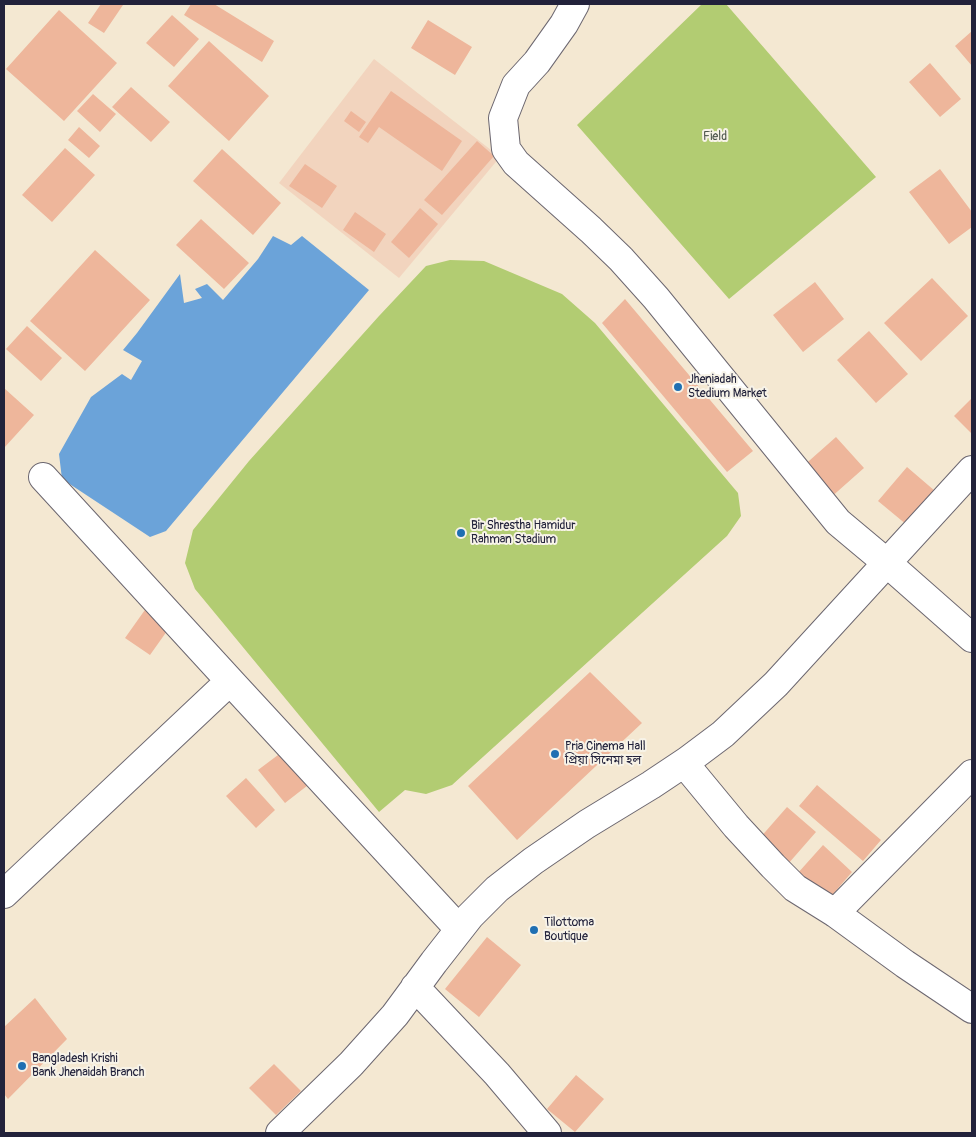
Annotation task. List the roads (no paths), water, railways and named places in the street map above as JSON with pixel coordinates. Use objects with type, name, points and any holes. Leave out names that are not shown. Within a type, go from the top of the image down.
[{"type":"street","points":[[575,4],[564,24],[537,62],[516,85],[503,118],[506,149],[516,163],[591,230],[663,305],[838,522],[972,638]]},
{"type":"street","points":[[280,1133],[350,1064],[395,1015],[459,929],[497,889],[533,861],[587,824],[684,763],[723,734],[776,684],[972,470]]},
{"type":"street","points":[[43,477],[459,929]]},
{"type":"street","points":[[4,894],[230,681]]},
{"type":"street","points":[[684,763],[736,826],[795,888],[835,913],[905,964],[972,1009]]},
{"type":"street","points":[[835,913],[972,774]]},
{"type":"street","points":[[415,987],[497,1074],[547,1133]]},
{"type":"water","points":[[273,236],[291,245],[302,236],[369,290],[166,531],[150,537],[62,479],[59,454],[91,397],[122,374],[131,380],[142,361],[123,350],[180,274],[184,303],[202,298],[195,289],[207,284],[223,300],[258,259]]},
{"type":"place","name":"Jheniadah Stedium Market","points":[[678,387]]},
{"type":"place","name":"Bir Shrestha Hamidur Rahman Stadium","points":[[461,533]]},
{"type":"place","name":"Pria Cinema Hall প্রিয়া সিনেমা হল","points":[[555,754]]},
{"type":"place","name":"Tilottoma Boutique","points":[[534,930]]},
{"type":"place","name":"Bangladesh Krishi Bank Jhenaidah Branch","points":[[22,1066]]},
{"type":"park label","name":"Field","points":[[715,137]]}]
